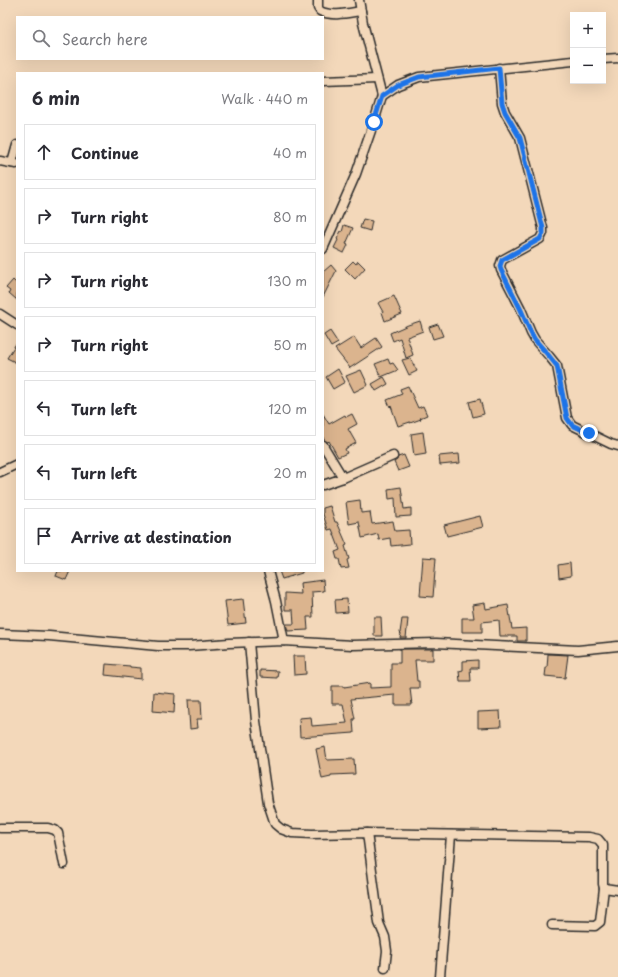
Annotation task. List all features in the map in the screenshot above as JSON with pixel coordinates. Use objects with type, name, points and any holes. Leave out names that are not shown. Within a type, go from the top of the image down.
[{"type":"street","points":[[318,0],[318,8],[320,11],[325,13],[334,14],[361,12]]},
{"type":"street","points":[[324,247],[356,174],[382,96],[363,23],[359,0]]},
{"type":"street","points":[[606,59],[618,58]]},
{"type":"street","points":[[382,96],[398,85],[419,77],[570,61]]},
{"type":"street","points":[[499,68],[502,103],[505,112],[520,138],[543,228],[543,233],[540,239],[502,260],[500,266],[501,270],[535,340],[557,366],[567,418],[572,425],[618,446]]},
{"type":"street","points":[[324,81],[377,79]]},
{"type":"street","points":[[0,161],[14,164],[16,151]]},
{"type":"street","points":[[0,314],[16,324]]},
{"type":"street","points":[[324,447],[343,478]]},
{"type":"street","points":[[324,485],[393,456]]},
{"type":"street","points":[[0,472],[16,464]]},
{"type":"street","points":[[268,572],[284,642]]},
{"type":"street","points":[[0,634],[49,636],[158,646],[189,646],[249,642],[352,645],[436,643],[578,650],[618,646]]},
{"type":"street","points":[[249,642],[256,721],[268,803],[275,824],[281,829],[292,833],[312,834],[367,833],[589,837],[598,839],[603,845],[604,888],[600,922],[595,926],[552,925]]},
{"type":"street","points":[[0,828],[48,828],[55,830],[58,833],[64,864]]},
{"type":"street","points":[[367,833],[379,923],[387,951],[385,968]]},
{"type":"street","points":[[440,977],[451,835]]},
{"type":"street","points":[[604,888],[618,890]]},
{"type":"building","points":[[363,219],[372,221],[370,231],[360,228]]},
{"type":"building","points":[[344,225],[353,228],[344,253],[334,248]]},
{"type":"building","points":[[353,261],[356,264],[358,261],[365,268],[355,279],[345,269]]},
{"type":"building","points":[[331,265],[336,271],[324,295],[324,271]]},
{"type":"building","points":[[13,280],[16,283],[16,299],[9,293],[10,291],[6,288]]},
{"type":"building","points":[[394,296],[402,314],[385,321],[383,312],[378,303]]},
{"type":"building","points":[[420,321],[423,331],[407,337],[413,355],[406,358],[400,338],[393,341],[390,333]]},
{"type":"building","points":[[438,324],[443,336],[433,339],[429,327]]},
{"type":"building","points":[[330,331],[338,343],[331,347],[324,335]]},
{"type":"building","points":[[354,337],[361,348],[376,338],[382,347],[350,368],[335,349]]},
{"type":"building","points":[[16,344],[16,362],[7,358]]},
{"type":"building","points":[[410,358],[417,371],[409,375],[402,360]]},
{"type":"building","points":[[388,359],[390,364],[393,363],[398,370],[381,377],[375,364]]},
{"type":"building","points":[[338,369],[345,382],[333,389],[326,377]]},
{"type":"building","points":[[361,370],[368,385],[354,392],[346,376]]},
{"type":"building","points":[[384,377],[388,384],[376,391],[372,384]]},
{"type":"building","points":[[408,386],[418,408],[423,406],[427,415],[420,418],[421,419],[398,426],[391,406],[390,407],[387,400],[402,394],[400,389]]},
{"type":"building","points":[[480,399],[484,414],[473,417],[469,402]]},
{"type":"building","points":[[352,414],[357,424],[348,429],[356,443],[345,449],[347,453],[338,457],[329,441],[324,440],[324,416],[329,424],[345,415],[346,417]]},
{"type":"building","points":[[423,432],[426,454],[414,456],[411,434]]},
{"type":"building","points":[[459,454],[460,463],[440,465],[439,456]]},
{"type":"building","points":[[404,455],[409,467],[398,471],[394,462],[398,457]]},
{"type":"building","points":[[401,487],[404,509],[411,508],[411,516],[396,517],[395,498],[389,499],[388,489]]},
{"type":"building","points":[[360,500],[361,513],[370,512],[372,524],[393,521],[395,531],[409,530],[410,544],[391,546],[390,538],[379,540],[378,534],[362,538],[359,522],[349,524],[346,502]]},
{"type":"building","points":[[330,506],[335,522],[337,522],[347,545],[345,546],[349,559],[347,560],[349,568],[341,569],[339,559],[337,559],[335,552],[340,550],[332,529],[328,530],[324,517],[324,508]]},
{"type":"building","points":[[480,516],[483,527],[447,536],[444,525]]},
{"type":"building","points":[[423,557],[436,558],[433,597],[420,596]]},
{"type":"building","points":[[570,563],[571,576],[559,578],[558,565]]},
{"type":"building","points":[[58,572],[70,572],[66,580],[56,576]]},
{"type":"building","points":[[279,572],[302,572],[302,573],[282,579]]},
{"type":"building","points":[[323,580],[324,591],[312,592],[313,617],[307,617],[308,630],[288,631],[286,624],[294,624],[293,610],[285,610],[285,593],[301,594],[300,583]]},
{"type":"building","points":[[243,599],[246,623],[228,625],[225,601]]},
{"type":"building","points":[[347,599],[348,612],[336,613],[335,600]]},
{"type":"building","points":[[485,603],[486,609],[508,605],[512,629],[526,628],[526,641],[517,641],[517,636],[500,636],[499,620],[482,622],[482,632],[462,632],[462,618],[474,618],[472,605]]},
{"type":"building","points":[[374,617],[381,617],[382,636],[374,636]]},
{"type":"building","points":[[402,619],[408,619],[406,638],[400,638]]},
{"type":"building","points":[[400,649],[433,649],[433,660],[415,660],[419,688],[410,688],[412,705],[395,705],[395,695],[351,699],[355,719],[353,719],[354,733],[300,737],[299,718],[311,717],[312,726],[347,723],[343,704],[332,704],[332,686],[344,687],[370,683],[370,688],[391,687],[391,663],[400,663]]},
{"type":"building","points":[[548,654],[568,655],[565,678],[545,676]]},
{"type":"building","points":[[293,656],[305,656],[306,674],[294,675]]},
{"type":"building","points":[[478,660],[478,668],[470,668],[471,681],[460,681],[459,671],[463,670],[463,661]]},
{"type":"building","points":[[106,664],[141,668],[141,679],[105,675]]},
{"type":"building","points":[[260,670],[278,671],[277,678],[260,677]]},
{"type":"building","points":[[154,692],[175,694],[174,713],[153,711]]},
{"type":"building","points":[[188,700],[201,700],[202,719],[197,719],[198,728],[190,729]]},
{"type":"building","points":[[500,711],[501,727],[478,728],[478,712]]},
{"type":"building","points":[[325,747],[327,760],[354,759],[355,774],[331,775],[331,777],[322,779],[316,749]]},
{"type":"route","points":[[374,122],[382,96],[398,85],[419,77],[499,68],[502,103],[505,112],[520,138],[543,228],[543,233],[540,239],[502,260],[500,266],[531,333],[557,366],[567,418],[572,425],[589,433]]}]
